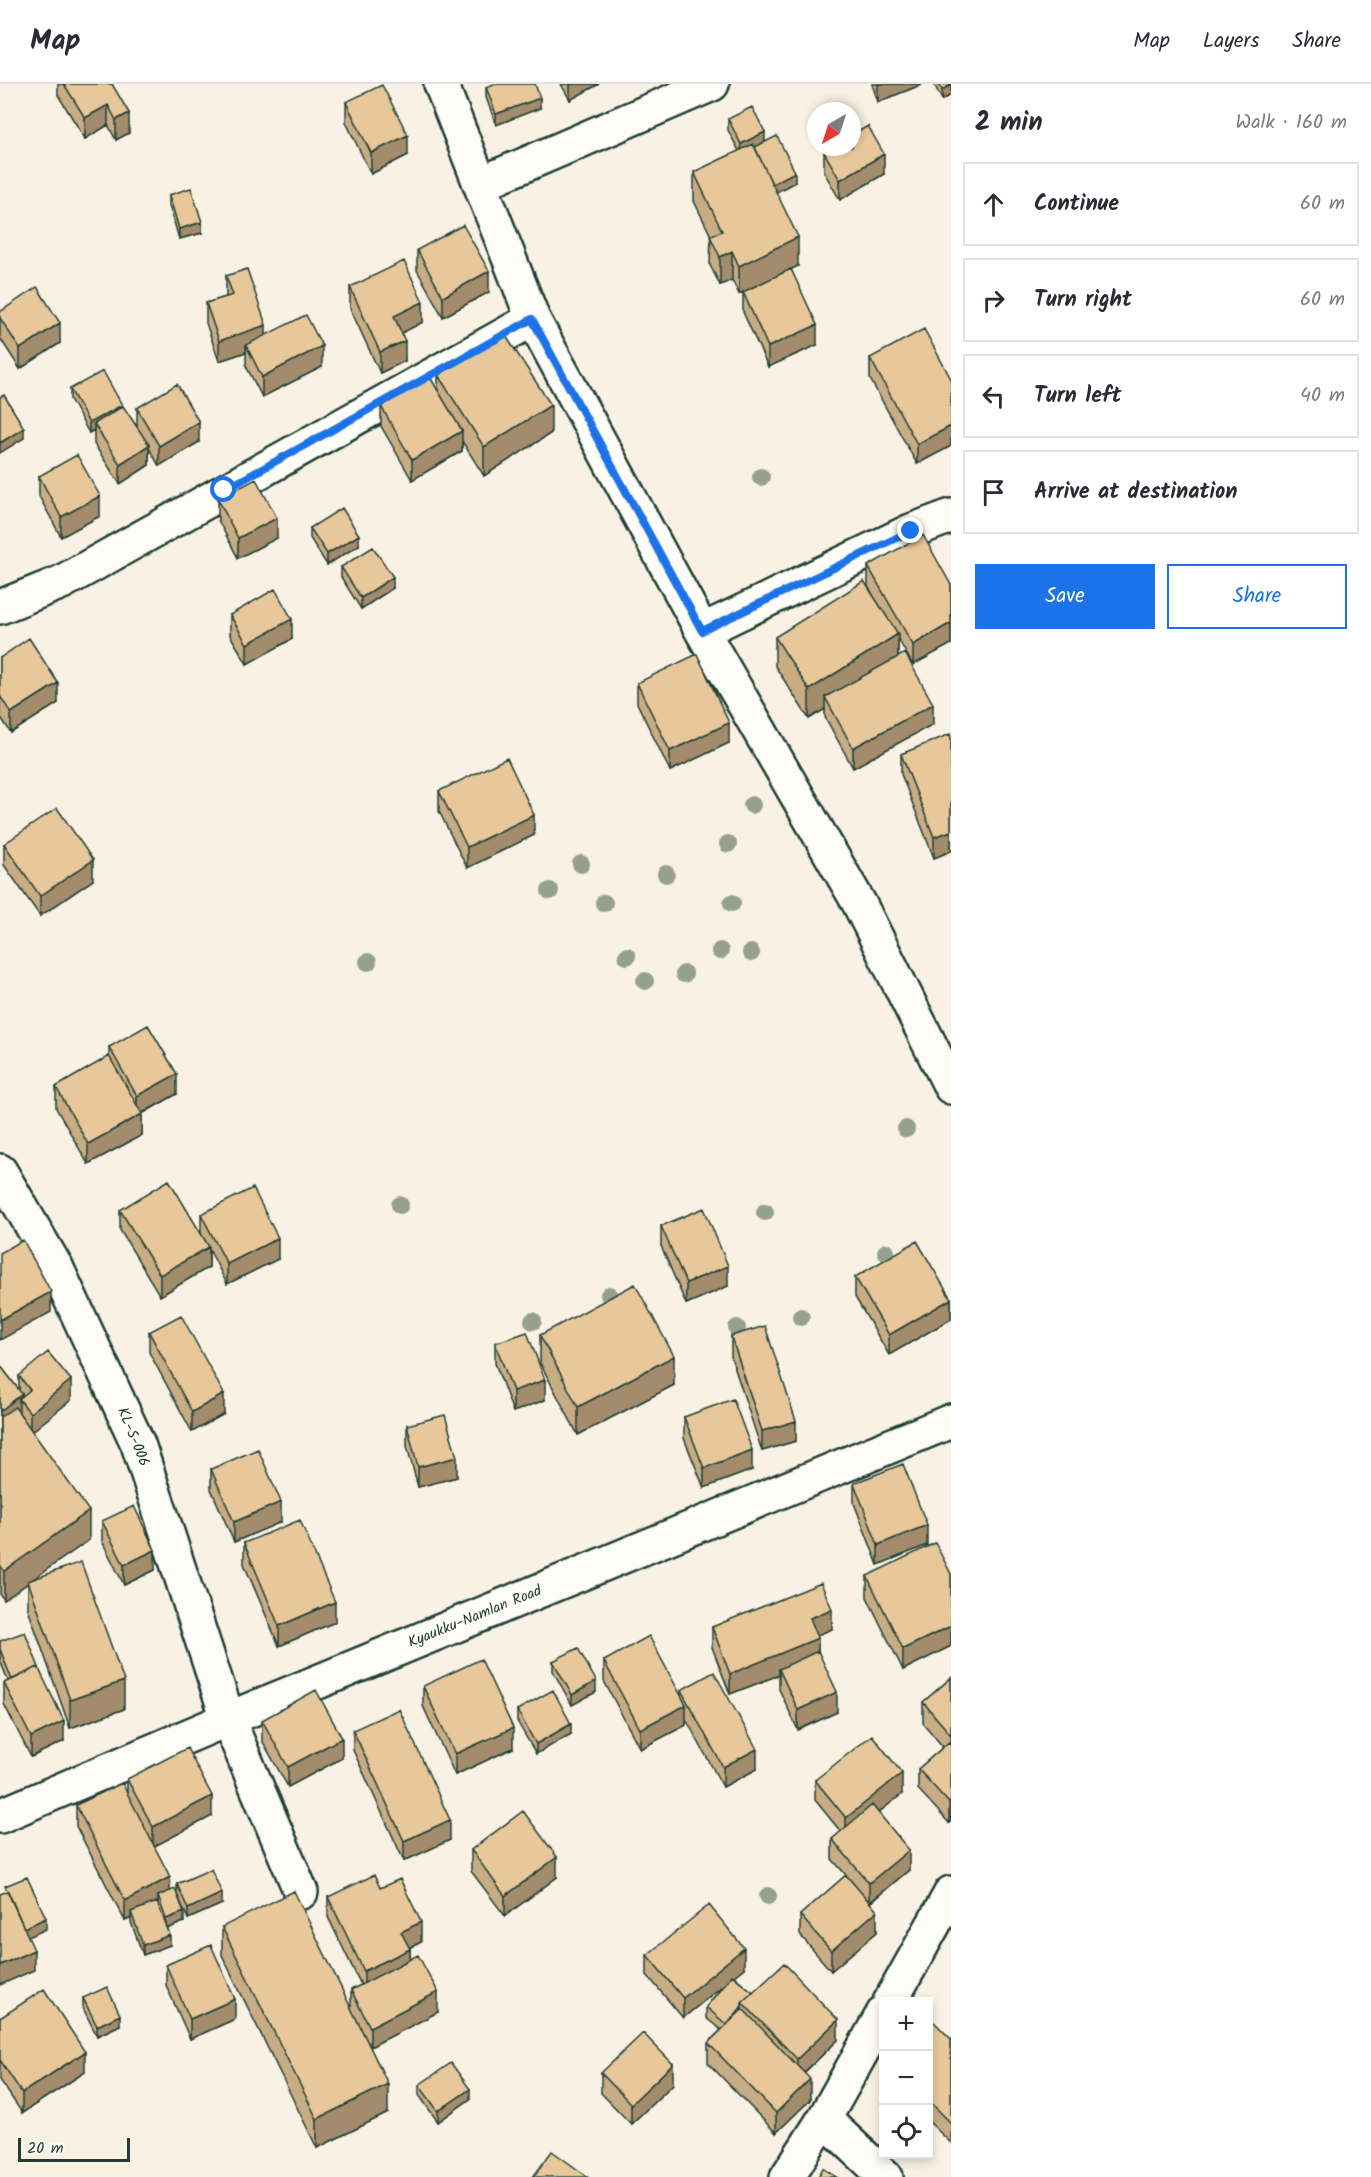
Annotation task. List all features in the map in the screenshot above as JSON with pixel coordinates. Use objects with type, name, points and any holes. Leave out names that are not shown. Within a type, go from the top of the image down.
[{"type":"street","points":[[441,84],[532,319],[702,631],[859,903],[951,1087]]},
{"type":"street","points":[[480,184],[712,84]]},
{"type":"street","points":[[0,607],[62,582],[532,319]]},
{"type":"street","points":[[702,631],[911,531],[951,516]]},
{"type":"street","name":"KL-S-006","points":[[0,1171],[57,1269],[138,1444],[228,1719],[301,1892]]},
{"type":"street","name":"Kyaukku-Namlan Road","points":[[0,1816],[228,1719],[951,1421]]},
{"type":"street","points":[[892,1997],[951,1893]]},
{"type":"street","points":[[787,2177],[824,2119],[879,2021]]},
{"type":"street","points":[[824,2119],[886,2177]]},
{"type":"building","points":[[64,84],[112,84],[129,113],[116,120],[108,105],[85,118]]},
{"type":"building","points":[[494,84],[535,84],[540,98],[496,114],[486,87]]},
{"type":"building","points":[[939,84],[951,84],[951,85],[942,90]]},
{"type":"building","points":[[382,85],[408,135],[371,153],[346,102]]},
{"type":"building","points":[[752,107],[765,132],[741,144],[728,119]]},
{"type":"building","points":[[868,126],[884,154],[840,180],[826,156],[861,156],[861,130]]},
{"type":"building","points":[[777,136],[795,172],[772,184],[755,147]]},
{"type":"building","points":[[753,144],[798,237],[739,266],[732,251],[720,257],[710,236],[722,231],[694,172]]},
{"type":"building","points":[[191,188],[202,222],[179,229],[169,195]]},
{"type":"building","points":[[463,225],[489,271],[443,297],[417,250]]},
{"type":"building","points":[[404,261],[423,302],[394,316],[405,341],[380,352],[350,287]]},
{"type":"building","points":[[247,269],[266,325],[219,341],[206,303],[233,295],[226,276]]},
{"type":"building","points":[[791,269],[817,325],[768,347],[743,292]]},
{"type":"building","points":[[37,287],[60,323],[20,349],[0,318],[0,312]]},
{"type":"building","points":[[306,315],[322,346],[262,377],[246,345]]},
{"type":"building","points":[[924,329],[951,379],[951,426],[917,444],[870,358]]},
{"type":"building","points":[[504,333],[551,405],[484,447],[438,375]]},
{"type":"building","points":[[103,371],[122,405],[89,423],[70,389]]},
{"type":"building","points":[[430,377],[462,431],[412,460],[381,406]]},
{"type":"building","points":[[177,384],[199,422],[159,446],[137,408]]},
{"type":"building","points":[[4,395],[24,428],[0,443],[0,397]]},
{"type":"building","points":[[123,406],[149,445],[120,464],[94,424]]},
{"type":"building","points":[[77,455],[100,496],[61,517],[39,476]]},
{"type":"building","points":[[256,479],[277,518],[238,538],[218,499]]},
{"type":"building","points":[[342,508],[359,535],[327,554],[310,528]]},
{"type":"building","points":[[923,535],[951,585],[951,623],[913,645],[868,566]]},
{"type":"building","points":[[373,547],[393,577],[361,598],[341,567]]},
{"type":"building","points":[[864,581],[898,634],[809,690],[775,637]]},
{"type":"building","points":[[275,589],[292,619],[247,644],[230,615]]},
{"type":"building","points":[[29,638],[58,683],[11,713],[0,696],[0,658]]},
{"type":"building","points":[[905,653],[933,704],[853,748],[825,697]]},
{"type":"building","points":[[697,654],[729,723],[670,751],[637,683]]},
{"type":"building","points":[[950,734],[951,831],[934,837],[901,754]]},
{"type":"building","points":[[507,758],[534,815],[467,847],[439,791]]},
{"type":"building","points":[[57,808],[93,860],[40,896],[4,844]]},
{"type":"building","points":[[148,1025],[177,1074],[137,1096],[109,1047]]},
{"type":"building","points":[[109,1056],[142,1114],[88,1144],[56,1087]]},
{"type":"building","points":[[169,1180],[209,1247],[160,1275],[120,1210]]},
{"type":"building","points":[[253,1188],[278,1238],[227,1264],[201,1214]]},
{"type":"building","points":[[704,1208],[728,1266],[686,1283],[661,1226]]},
{"type":"building","points":[[23,1240],[51,1292],[0,1320],[0,1253]]},
{"type":"building","points":[[917,1241],[951,1299],[889,1335],[855,1277]]},
{"type":"building","points":[[635,1284],[674,1356],[578,1407],[540,1335]]},
{"type":"building","points":[[181,1315],[224,1394],[192,1412],[149,1332]]},
{"type":"building","points":[[765,1326],[796,1421],[762,1431],[731,1336]]},
{"type":"building","points":[[527,1332],[545,1380],[513,1391],[495,1343]]},
{"type":"building","points":[[48,1352],[71,1380],[30,1413],[19,1399],[30,1390],[19,1376]]},
{"type":"building","points":[[0,1365],[22,1394],[0,1411]]},
{"type":"building","points":[[733,1399],[752,1450],[704,1468],[684,1417]]},
{"type":"building","points":[[15,1407],[89,1511],[4,1571],[0,1565],[0,1417]]},
{"type":"building","points":[[445,1415],[457,1457],[418,1467],[407,1425]]},
{"type":"building","points":[[258,1449],[281,1502],[234,1522],[211,1469]]},
{"type":"building","points":[[903,1464],[927,1525],[878,1545],[854,1483]]},
{"type":"building","points":[[134,1506],[155,1550],[124,1565],[102,1521]]},
{"type":"building","points":[[300,1520],[335,1602],[279,1626],[244,1543]]},
{"type":"building","points":[[935,1543],[951,1574],[951,1626],[903,1649],[867,1576]]},
{"type":"building","points":[[81,1562],[124,1681],[70,1700],[28,1581]]},
{"type":"building","points":[[821,1583],[832,1609],[810,1618],[818,1638],[730,1674],[712,1627]]},
{"type":"building","points":[[25,1632],[40,1670],[38,1667],[12,1680],[0,1649],[0,1641]]},
{"type":"building","points":[[649,1636],[686,1705],[640,1729],[604,1661]]},
{"type":"building","points":[[578,1648],[596,1681],[572,1695],[553,1661]]},
{"type":"building","points":[[818,1651],[837,1692],[798,1710],[779,1669]]},
{"type":"building","points":[[481,1659],[513,1728],[455,1754],[423,1686]]},
{"type":"building","points":[[38,1667],[64,1721],[31,1737],[4,1683]]},
{"type":"building","points":[[714,1672],[757,1749],[723,1767],[681,1690]]},
{"type":"building","points":[[951,1678],[951,1735],[923,1702]]},
{"type":"building","points":[[316,1690],[342,1738],[288,1767],[262,1720]]},
{"type":"building","points":[[553,1690],[571,1724],[536,1744],[517,1710]]},
{"type":"building","points":[[399,1709],[450,1820],[404,1841],[353,1730]]},
{"type":"building","points":[[872,1735],[902,1773],[846,1818],[815,1780]]},
{"type":"building","points":[[949,1742],[951,1745],[951,1801],[949,1803],[918,1769]]},
{"type":"building","points":[[187,1748],[212,1796],[153,1827],[127,1779]]},
{"type":"building","points":[[122,1783],[170,1877],[125,1901],[76,1805]]},
{"type":"building","points":[[872,1805],[909,1850],[869,1883],[832,1839]]},
{"type":"building","points":[[523,1811],[557,1857],[505,1896],[471,1850]]},
{"type":"building","points":[[211,1869],[222,1893],[188,1909],[177,1884]]},
{"type":"building","points":[[374,1875],[380,1888],[400,1879],[421,1922],[401,1932],[410,1949],[364,1971],[328,1897]]},
{"type":"building","points":[[846,1875],[877,1911],[831,1951],[800,1915]]},
{"type":"building","points":[[27,1877],[46,1918],[24,1928],[5,1886]]},
{"type":"building","points":[[175,1889],[184,1912],[166,1919],[158,1896]]},
{"type":"building","points":[[8,1891],[34,1950],[0,1965],[0,1894]]},
{"type":"building","points":[[294,1891],[388,2084],[317,2119],[222,1927]]},
{"type":"building","points":[[157,1902],[170,1935],[143,1945],[131,1912]]},
{"type":"building","points":[[709,1905],[744,1948],[683,1998],[647,1955]]},
{"type":"building","points":[[211,1945],[235,1999],[190,2019],[166,1965]]},
{"type":"building","points":[[418,1955],[438,1992],[370,2027],[351,1990]]},
{"type":"building","points":[[784,1963],[838,2020],[797,2059],[742,2002]]},
{"type":"building","points":[[732,1975],[753,1992],[742,2002],[742,2006],[727,2025],[706,2007]]},
{"type":"building","points":[[107,1987],[120,2015],[97,2026],[83,1998]]},
{"type":"building","points":[[44,1989],[85,2052],[22,2093],[0,2060],[0,2018]]},
{"type":"building","points":[[743,2009],[810,2079],[776,2113],[708,2043]]},
{"type":"building","points":[[933,2023],[951,2039],[951,2123],[933,2105]]},
{"type":"building","points":[[643,2033],[673,2064],[631,2104],[601,2073]]},
{"type":"building","points":[[451,2063],[470,2089],[438,2111],[419,2085]]},
{"type":"building","points":[[552,2151],[588,2177],[533,2177]]},
{"type":"building","points":[[823,2168],[837,2177],[818,2177]]},
{"type":"route","points":[[224,490],[532,319],[702,631],[911,531]]}]
